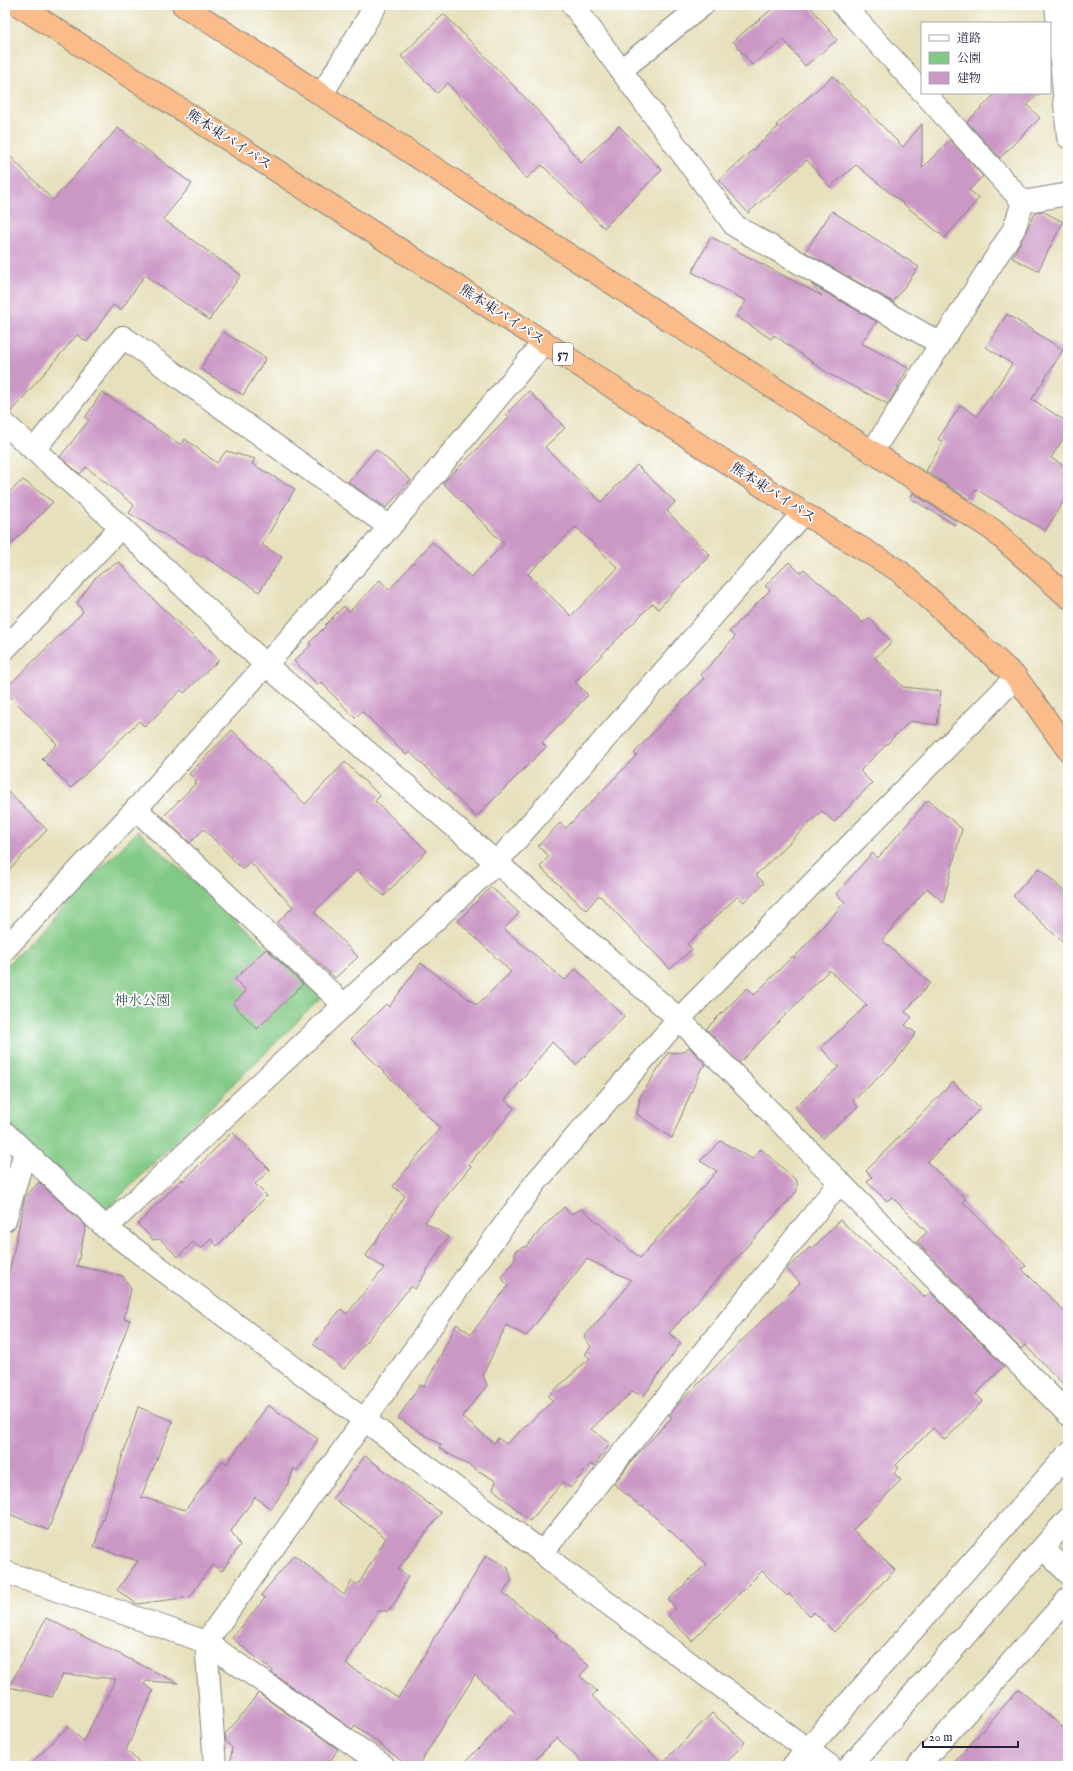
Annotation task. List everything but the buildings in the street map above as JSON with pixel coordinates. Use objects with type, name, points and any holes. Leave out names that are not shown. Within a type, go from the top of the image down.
[{"type":"highway","name":"熊本東バイパス","points":[[18,5],[544,342],[803,513],[899,571],[1016,677],[1068,750]]},
{"type":"highway","points":[[183,5],[993,530],[1068,597]]},
{"type":"street","points":[[322,94],[376,5]]},
{"type":"street","points":[[573,5],[735,226],[941,344]]},
{"type":"street","points":[[621,70],[703,5]]},
{"type":"street","points":[[843,5],[921,90]]},
{"type":"street","points":[[1056,5],[1068,137]]},
{"type":"street","points":[[925,94],[1023,202]]},
{"type":"street","points":[[1023,202],[1068,194]]},
{"type":"street","points":[[872,452],[1014,229],[1023,202]]},
{"type":"street","points":[[34,450],[123,337],[390,527]]},
{"type":"street","points":[[5,949],[136,809],[390,527],[544,342]]},
{"type":"street","points":[[5,424],[121,527],[266,665],[679,1019],[1068,1414]]},
{"type":"street","points":[[106,1228],[496,863],[803,513]]},
{"type":"street","points":[[5,649],[121,527]]},
{"type":"street","points":[[215,1766],[206,1642],[363,1420],[536,1182],[679,1019],[1016,677]]},
{"type":"street","points":[[136,809],[344,1005]]},
{"type":"street","points":[[5,1133],[106,1228],[542,1553],[565,1572],[809,1749],[830,1766]]},
{"type":"street","points":[[5,1220],[25,1152]]},
{"type":"street","points":[[542,1553],[840,1182]]},
{"type":"street","points":[[794,1766],[1068,1454]]},
{"type":"street","points":[[850,1766],[1068,1519]]},
{"type":"street","points":[[1043,1548],[1068,1573]]},
{"type":"street","points":[[5,1572],[206,1642],[384,1766]]},
{"type":"street","points":[[918,1766],[1068,1599]]},
{"type":"green space","name":"神水公園","points":[[138,831],[322,997],[97,1219],[5,1124],[5,967]]}]
